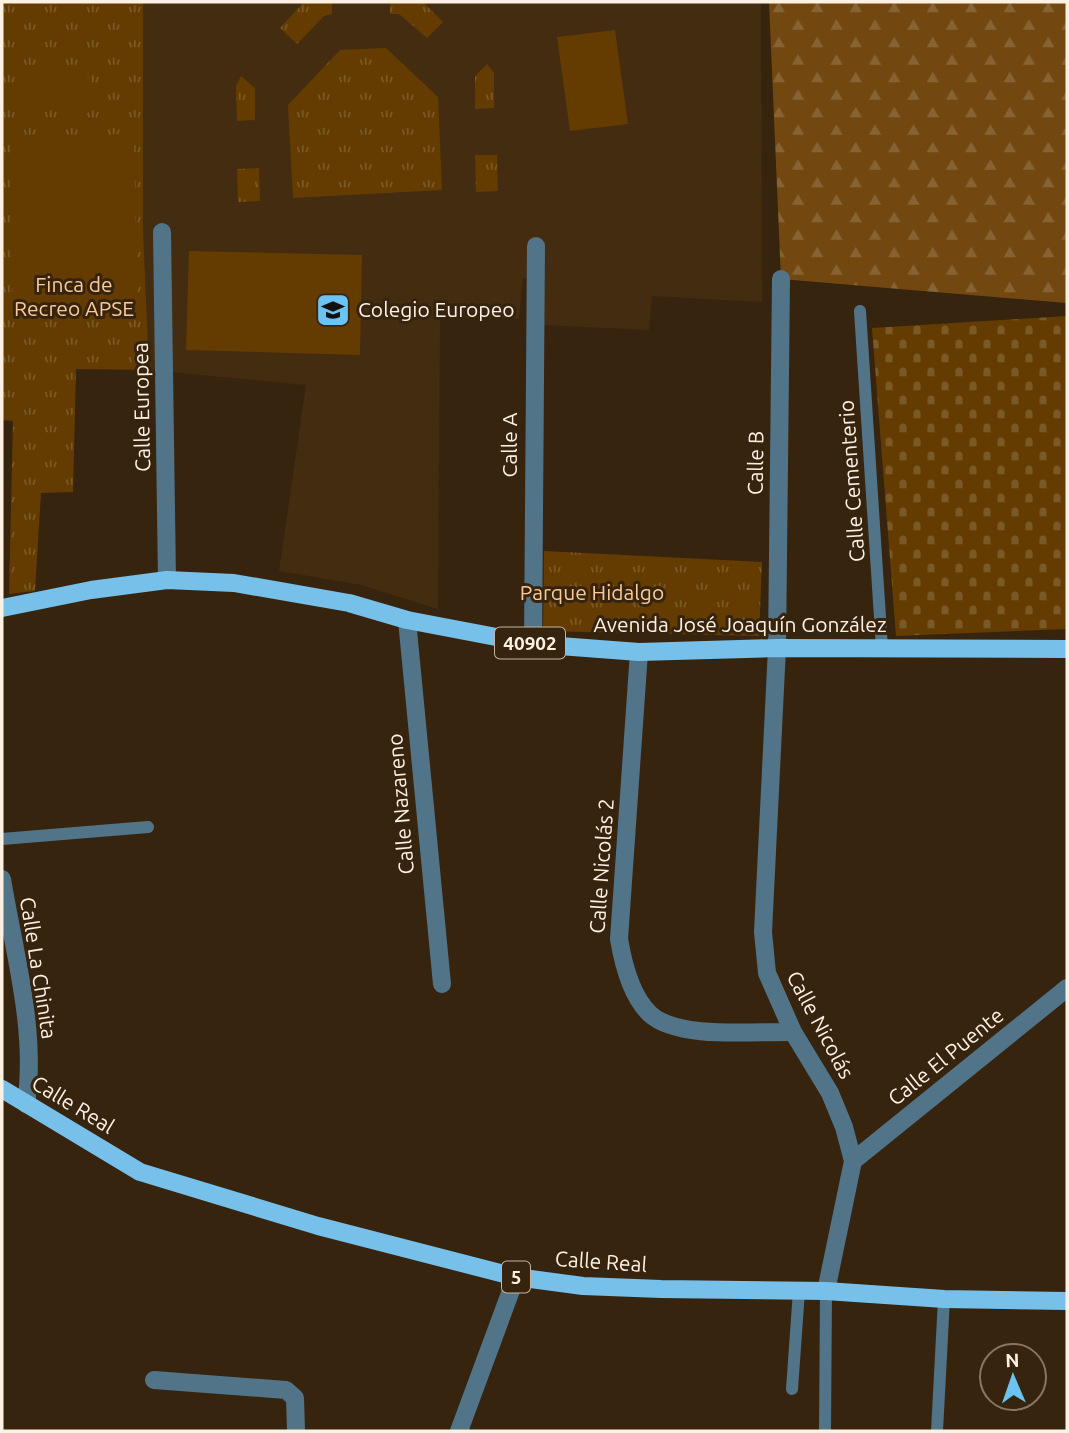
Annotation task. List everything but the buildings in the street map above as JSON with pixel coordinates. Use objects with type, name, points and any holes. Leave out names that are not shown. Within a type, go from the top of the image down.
[{"type":"main road","name":"Avenida José Joaquín González","points":[[2,608],[91,590],[167,580],[234,583],[349,603],[407,620],[533,644],[639,652],[777,648],[1067,649]]},
{"type":"main road","name":"Calle Real","points":[[2,1089],[140,1172],[318,1226],[516,1277],[583,1286],[826,1291],[944,1299],[1067,1301]]},
{"type":"street","name":"Calle Europea","points":[[162,232],[167,580]]},
{"type":"street","name":"Calle A","points":[[533,644],[536,246]]},
{"type":"street","name":"Calle B","points":[[777,648],[781,279]]},
{"type":"street","name":"Calle Nazareno","points":[[407,620],[442,984]]},
{"type":"street","name":"Calle Nicolás","points":[[777,648],[763,932],[767,973],[793,1032],[830,1093],[844,1127],[853,1161],[826,1291]]},
{"type":"street","name":"Calle Nicolás 2","points":[[639,652],[619,939],[623,964],[649,1013],[666,1023],[685,1029],[793,1032]]},
{"type":"street","name":"Calle La Chinita","points":[[2,880],[26,1025],[29,1086],[26,1104]]},
{"type":"street","name":"Calle El Puente","points":[[853,1161],[1067,988]]},
{"type":"street","points":[[459,1431],[516,1277]]},
{"type":"street","points":[[154,1380],[286,1390],[295,1398],[296,1431]]},
{"type":"lane","name":"Calle Cementerio","points":[[860,311],[882,648]]},
{"type":"lane","points":[[2,839],[148,827]]},
{"type":"lane","points":[[792,1389],[799,1291]]},
{"type":"lane","points":[[825,1431],[826,1291]]},
{"type":"lane","points":[[937,1431],[944,1299]]},
{"type":"shaded area","name":"Colegio Europeo","points":[[143,2],[761,2],[762,302],[652,296],[649,330],[542,325],[545,279],[523,278],[519,319],[440,318],[438,609],[361,585],[279,571],[306,385],[149,370],[143,229]]},
{"type":"green space","name":"Finca de Recreo APSE","points":[[2,2],[143,2],[143,229],[149,370],[76,369],[73,492],[41,493],[35,591],[9,594],[13,421],[2,420]]},
{"type":"green space","points":[[304,2],[332,2],[332,14],[324,16],[297,44],[280,28]]},
{"type":"green space","points":[[390,2],[423,2],[443,22],[427,38],[399,14],[390,14]]},
{"type":"green space","points":[[769,2],[1067,2],[1067,303],[781,279]]},
{"type":"green space","points":[[615,30],[628,124],[570,131],[557,37]]},
{"type":"green space","points":[[386,48],[438,97],[442,190],[293,198],[288,105],[340,50]]},
{"type":"green space","points":[[487,64],[494,73],[494,108],[475,109],[475,76]]},
{"type":"green space","points":[[26,71],[92,78],[88,113],[22,107]]},
{"type":"green space","points":[[241,76],[255,88],[255,120],[237,121],[236,86]]},
{"type":"green space","points":[[134,134],[137,313],[13,315],[10,137]]},
{"type":"green space","points":[[475,155],[497,155],[498,191],[476,192]]},
{"type":"green space","points":[[259,168],[260,201],[238,202],[237,169]]},
{"type":"green space","points":[[189,251],[362,255],[360,355],[186,350]]},
{"type":"green space","points":[[1067,316],[1067,629],[896,636],[872,328]]},
{"type":"green space","name":"Parque Hidalgo","points":[[544,551],[762,562],[759,636],[543,631]]},
{"type":"place","name":"Colegio Europeo","points":[[333,310]]}]
